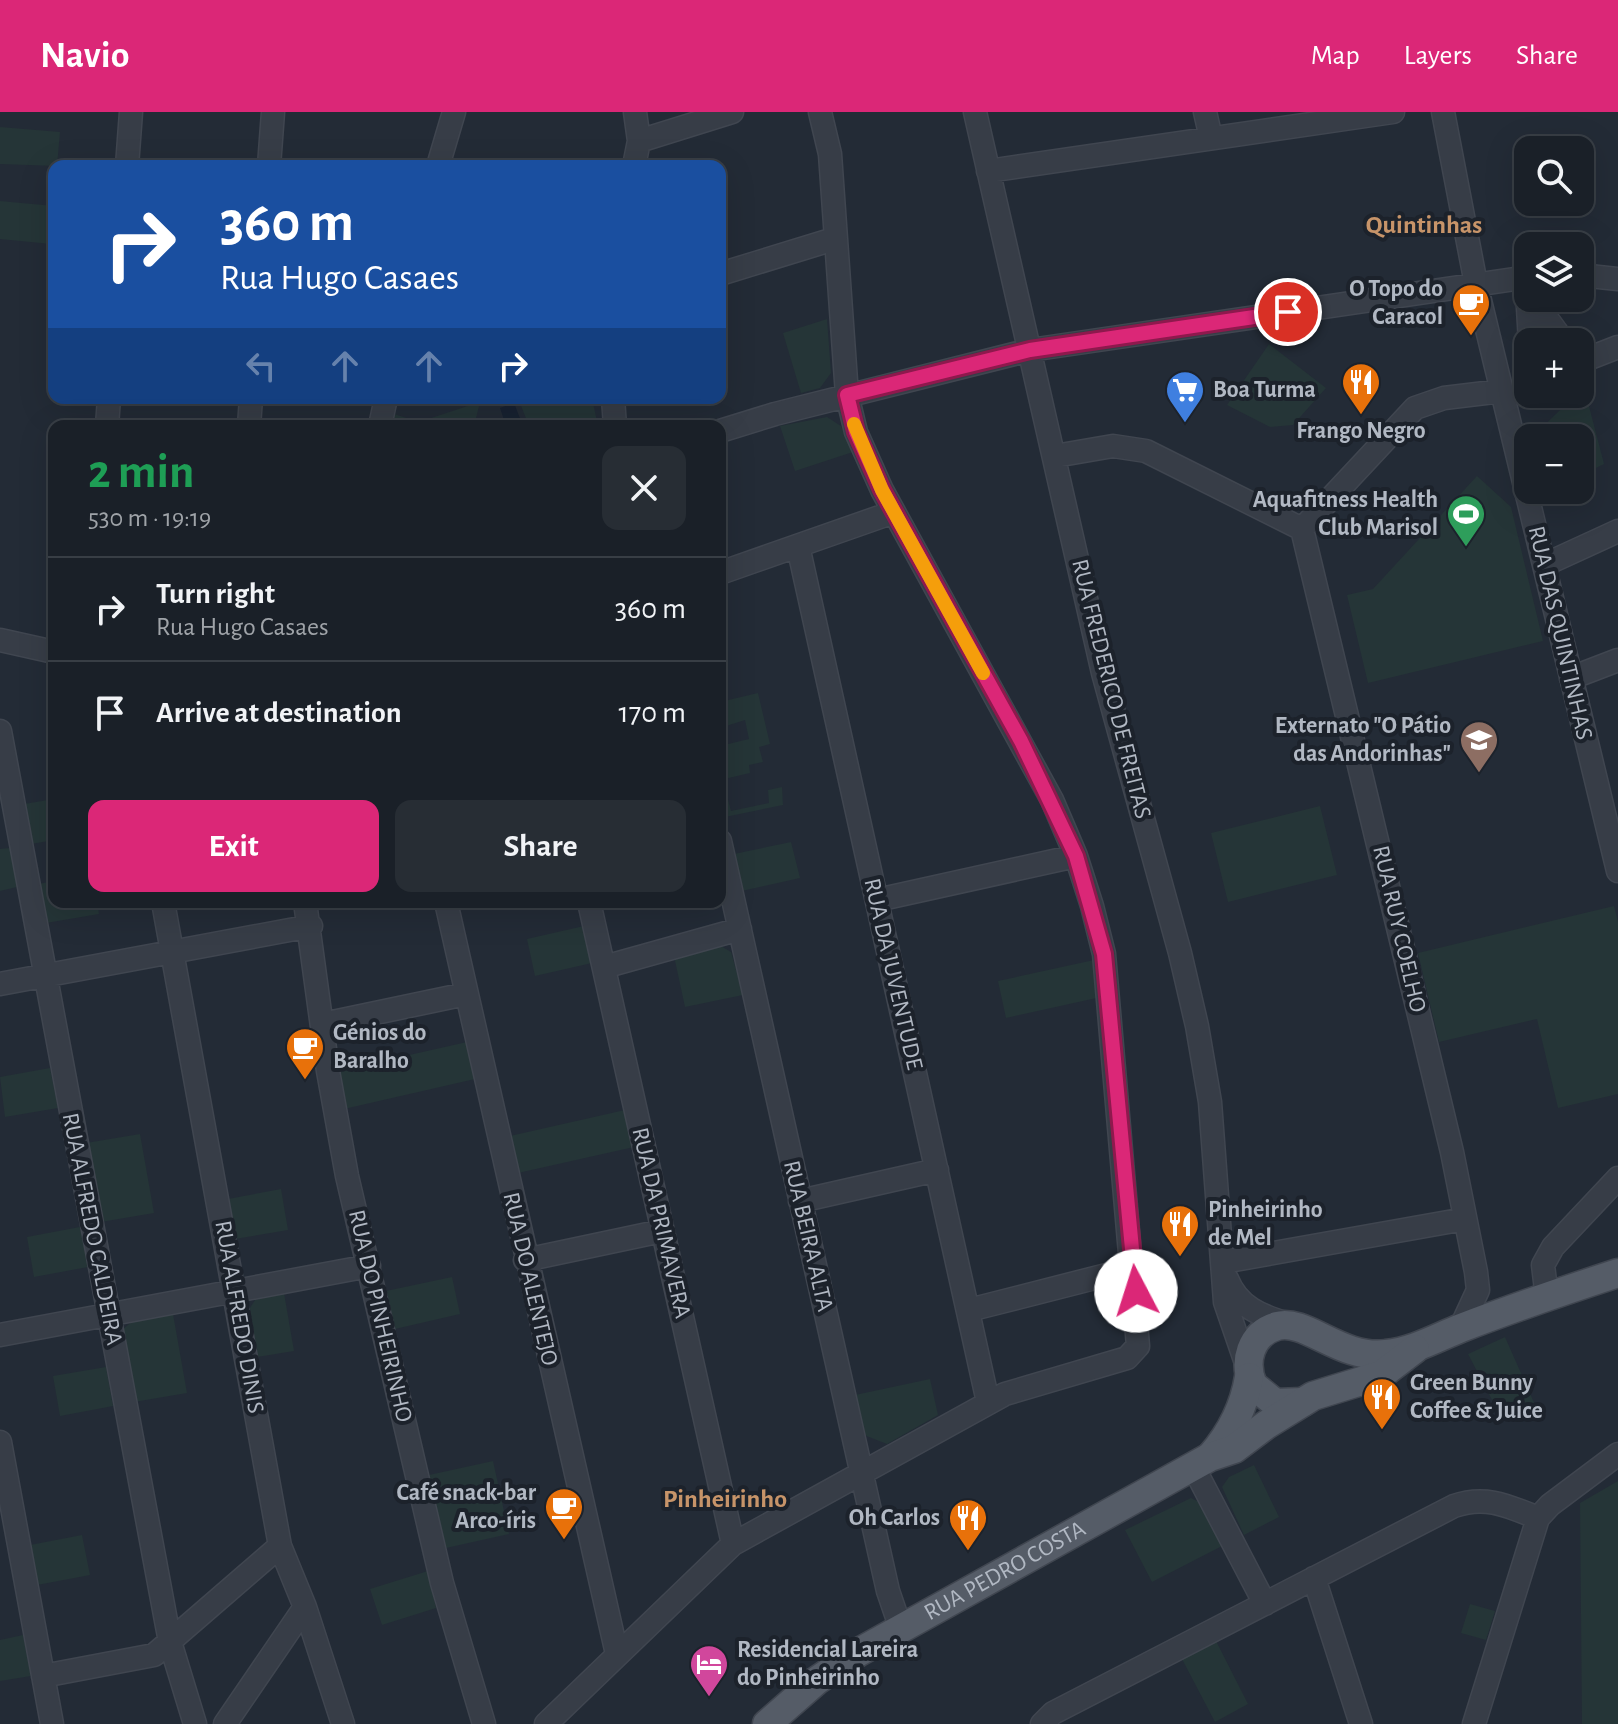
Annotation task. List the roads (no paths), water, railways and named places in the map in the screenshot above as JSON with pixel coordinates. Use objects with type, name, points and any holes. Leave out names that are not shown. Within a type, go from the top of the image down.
[{"type":"main road","name":"RUA PEDRO COSTA","points":[[1248,1371],[1259,1393],[1275,1403],[1308,1399],[1381,1375],[1415,1349],[1460,1329],[1618,1273]]},
{"type":"main road","name":"RUA PEDRO COSTA","points":[[1202,1462],[1234,1423],[1252,1345],[1259,1336],[1277,1325],[1299,1326],[1342,1349],[1364,1354],[1415,1349]]},
{"type":"main road","points":[[1308,1399],[1326,1379],[1328,1368],[1327,1357],[1318,1337]]},
{"type":"main road","name":"RUA PEDRO COSTA","points":[[767,1724],[835,1666],[1202,1462],[1234,1449],[1308,1399]]},
{"type":"street","points":[[127,160],[131,112]]},
{"type":"street","points":[[269,160],[273,112]]},
{"type":"street","points":[[440,160],[454,112]]},
{"type":"street","points":[[635,112],[639,141],[635,160]]},
{"type":"street","points":[[639,141],[732,112]]},
{"type":"street","points":[[546,1724],[733,1544],[988,1402],[1023,1387],[1116,1362],[1134,1353],[1139,1338],[1104,954],[1076,856],[1021,741],[894,512],[856,432],[847,395],[830,154],[820,112]]},
{"type":"street","name":"RUA FREDERICO DE FREITAS","points":[[975,112],[1103,673],[1197,1026],[1210,1102],[1228,1316],[1248,1371]]},
{"type":"street","points":[[1205,112],[1211,138]]},
{"type":"street","points":[[988,171],[1393,112]]},
{"type":"street","name":"RUA DAS QUINTINHAS","points":[[1443,112],[1476,284],[1618,871]]},
{"type":"street","points":[[726,272],[834,239]]},
{"type":"street","points":[[1594,276],[1618,279]]},
{"type":"street","points":[[726,429],[847,395],[1030,350],[1476,284],[1514,286]]},
{"type":"street","points":[[1594,356],[1618,347]]},
{"type":"street","points":[[1055,456],[1113,446],[1146,451],[1302,529],[1415,408],[1444,398],[1502,391]]},
{"type":"street","points":[[726,571],[894,512]]},
{"type":"street","name":"RUA RUY COELHO","points":[[1302,529],[1349,716],[1465,1219],[1478,1290],[1460,1329]]},
{"type":"street","points":[[1544,565],[1618,531]]},
{"type":"street","name":"RUA DA JUVENTUDE","points":[[798,546],[988,1402]]},
{"type":"street","points":[[0,640],[48,651]]},
{"type":"street","points":[[1571,678],[1618,660]]},
{"type":"street","name":"RUA ALFREDO CALDEIRA","points":[[0,731],[170,1642],[195,1724]]},
{"type":"street","points":[[877,900],[1076,856]]},
{"type":"street","name":"RUA BEIRA ALTA","points":[[726,867],[888,1591],[901,1629]]},
{"type":"street","name":"RUA ALFREDO DINIS","points":[[164,908],[280,1546],[305,1607],[343,1724]]},
{"type":"street","name":"RUA DO PINHEIRINHO","points":[[306,908],[336,1123],[442,1583],[484,1724]]},
{"type":"street","name":"RUA DO ALENTEJO","points":[[447,908],[617,1654]]},
{"type":"street","name":"RUA DA PRIMAVERA","points":[[590,908],[733,1544]]},
{"type":"street","points":[[0,984],[311,926]]},
{"type":"street","points":[[604,967],[740,929]]},
{"type":"street","points":[[323,1024],[466,994]]},
{"type":"street","points":[[800,1201],[937,1170]]},
{"type":"street","points":[[1547,1298],[1543,1265],[1553,1247],[1618,1178]]},
{"type":"street","points":[[1223,1266],[1465,1219]]},
{"type":"street","points":[[525,1260],[662,1231]]},
{"type":"street","points":[[0,1335],[369,1266]]},
{"type":"street","name":"RUA FREDERICO DE FREITAS","points":[[1223,1266],[1239,1301],[1268,1318],[1288,1324]]},
{"type":"street","points":[[969,1310],[1134,1268]]},
{"type":"street","points":[[0,1442],[52,1724]]},
{"type":"street","points":[[1474,1724],[1538,1518],[1550,1505],[1618,1454]]},
{"type":"street","points":[[1202,1462],[1265,1604]]},
{"type":"street","points":[[1042,1724],[1053,1713],[1468,1501],[1493,1501],[1538,1518]]},
{"type":"street","points":[[43,1676],[154,1655],[280,1546]]},
{"type":"street","points":[[1314,1578],[1361,1724]]},
{"type":"street","points":[[225,1724],[305,1607]]},
{"type":"water","points":[[514,404],[521,420],[504,420],[500,408]]},
{"type":"place","name":"O Topo do Caracol","points":[[1471,337]]},
{"type":"place","name":"Frango Negro","points":[[1361,416]]},
{"type":"place","name":"Boa Turma","points":[[1185,424]]},
{"type":"place","name":"Aquafitness Health Club Marisol","points":[[1466,548]]},
{"type":"place","name":"Externato \"O Pátio das Andorinhas\"","points":[[1479,774]]},
{"type":"place","name":"Génios do Baralho","points":[[305,1081]]},
{"type":"place","name":"Pinheirinho de Mel","points":[[1180,1258]]},
{"type":"place","name":"Green Bunny Coffee & Juice","points":[[1382,1431]]},
{"type":"place","name":"Café snack-bar Arco-íris","points":[[564,1541]]},
{"type":"place","name":"Oh Carlos","points":[[968,1552]]},
{"type":"place","name":"Residencial Lareira do Pinheirinho","points":[[709,1698]]},
{"type":"district","name":"Quintinhas","points":[[1424,225]]},
{"type":"district","name":"Pinheirinho","points":[[725,1499]]}]
